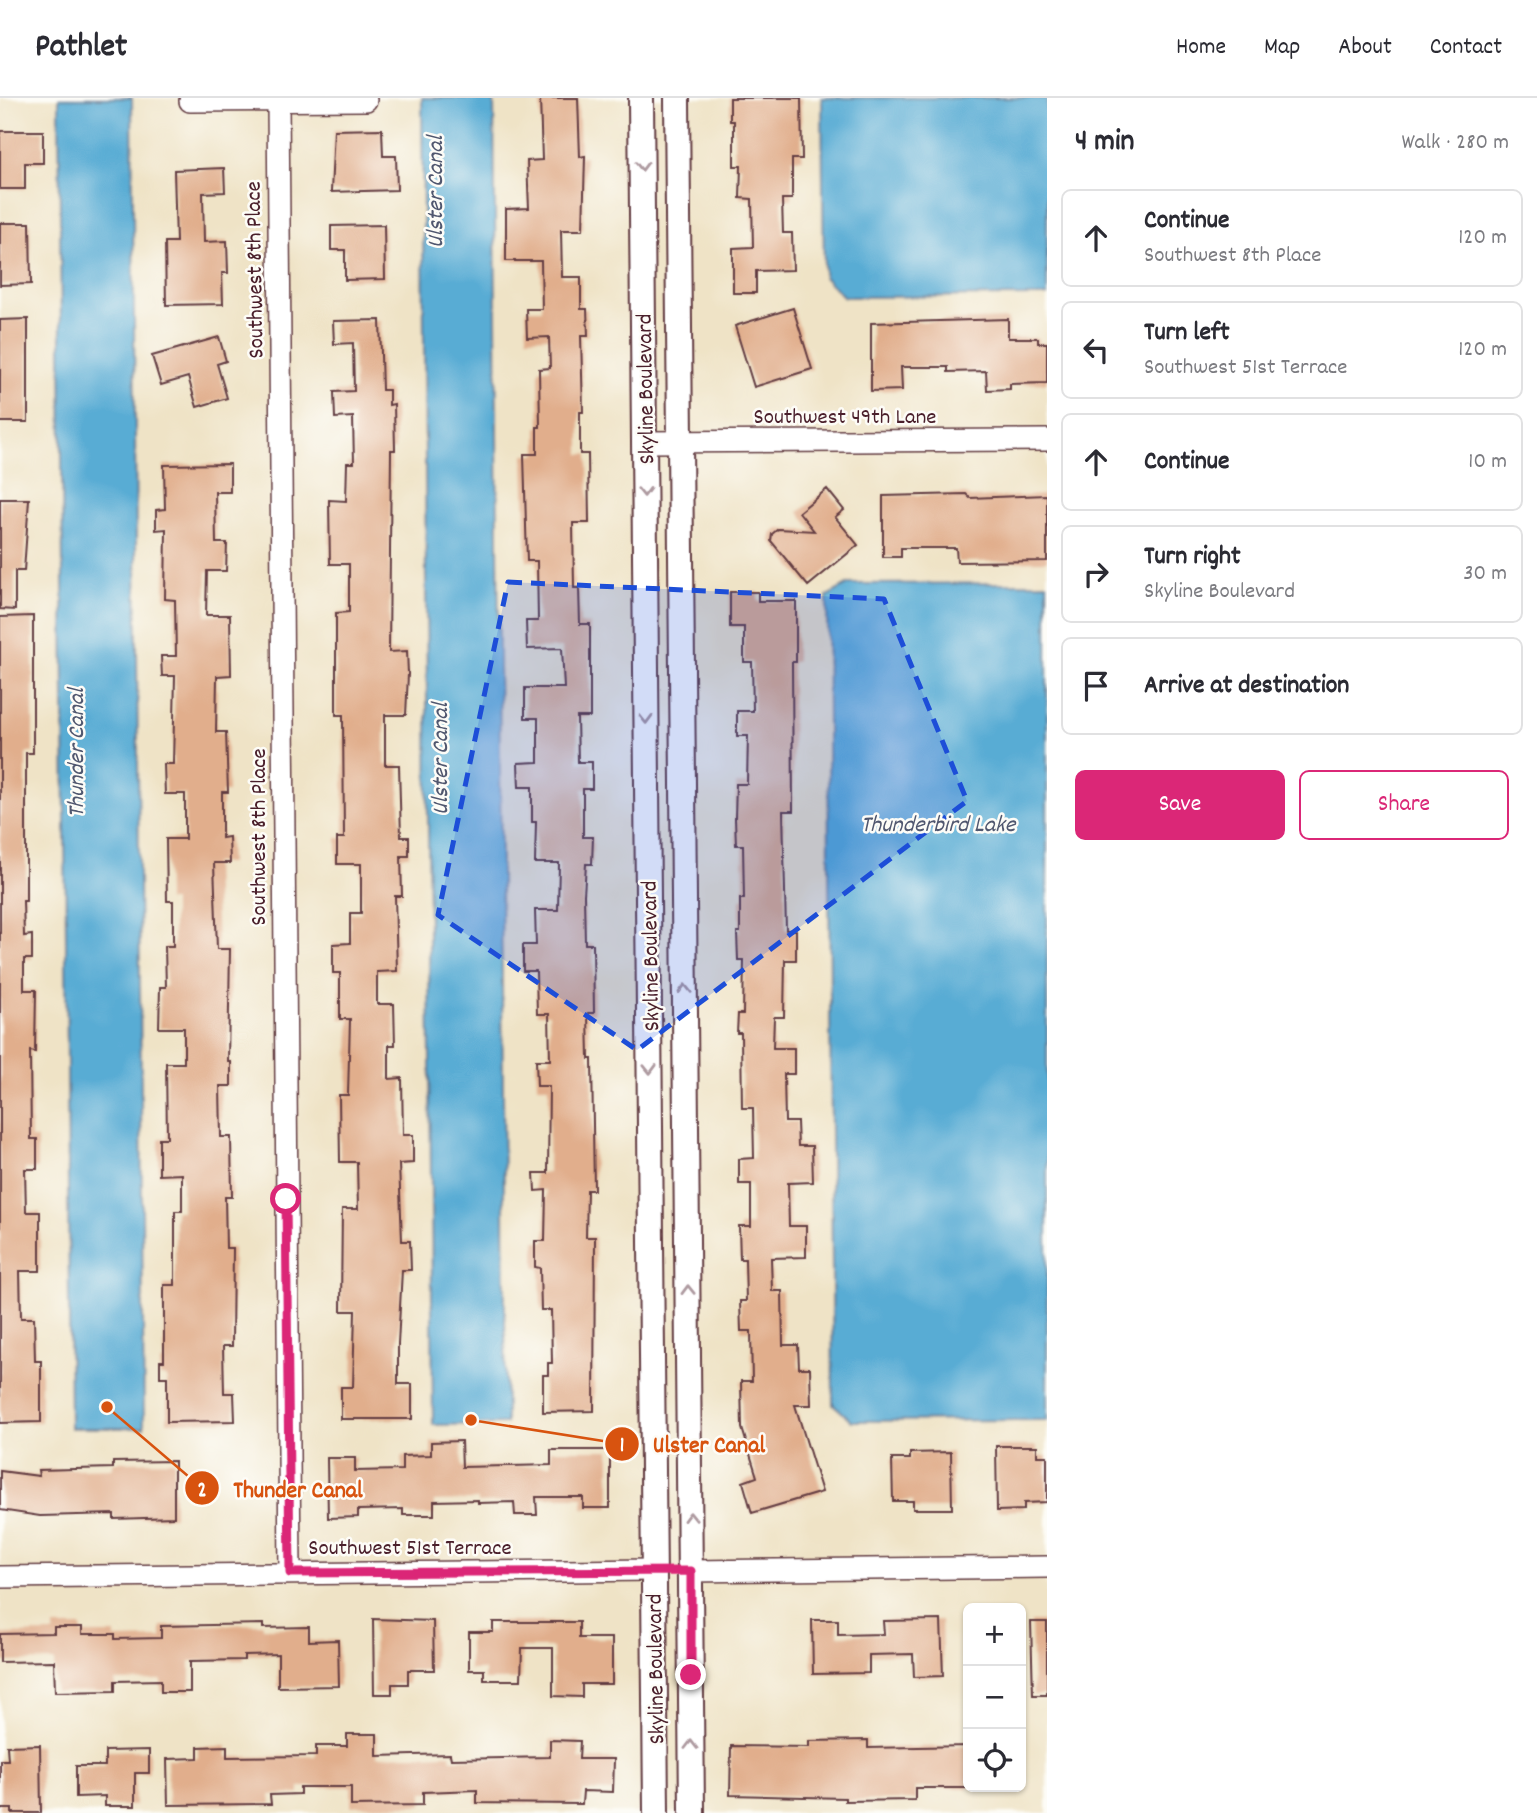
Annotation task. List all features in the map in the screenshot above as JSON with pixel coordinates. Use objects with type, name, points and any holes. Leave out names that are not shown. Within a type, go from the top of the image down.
[{"type":"street","name":"Skyline Boulevard","points":[[641,98],[656,1813]]},
{"type":"street","name":"Skyline Boulevard","points":[[677,98],[692,1813]]},
{"type":"street","name":"Southwest 8th Place","points":[[278,100],[290,1573]]},
{"type":"street","points":[[190,101],[366,100]]},
{"type":"street","name":"Southwest 49th Lane","points":[[644,442],[1047,440]]},
{"type":"street","points":[[653,1570],[1047,1567]]},
{"type":"street","name":"Southwest 51st Terrace","points":[[0,1577],[653,1570]]},
{"type":"highlighted area","points":[[508,582],[884,599],[967,801],[637,1050],[438,915]]},
{"type":"water","points":[[59,98],[132,98],[144,1428],[70,1428]]},
{"type":"water","points":[[422,98],[494,98],[506,1424],[433,1425]]},
{"type":"water","points":[[822,98],[1047,98],[1047,296],[844,297],[824,277]]},
{"type":"water","name":"Thunderbird Lake","points":[[1047,583],[1047,1420],[852,1421],[833,1404],[827,596],[849,584]]},
{"type":"building","points":[[540,98],[578,98],[580,157],[585,156],[583,230],[561,230],[562,277],[581,277],[581,309],[587,309],[588,336],[581,336],[583,412],[580,412],[580,454],[588,454],[589,523],[573,523],[574,588],[579,588],[580,624],[590,624],[590,717],[577,717],[578,762],[592,762],[592,789],[583,789],[583,837],[593,837],[592,864],[586,864],[584,895],[585,944],[593,944],[594,1013],[588,1013],[589,1059],[592,1059],[594,1190],[587,1190],[586,1237],[595,1237],[594,1411],[543,1412],[543,1375],[548,1375],[548,1363],[552,1363],[551,1310],[541,1310],[540,1268],[535,1267],[535,1241],[545,1241],[546,1190],[535,1191],[534,1173],[548,1173],[549,1086],[537,1086],[536,1060],[550,1060],[549,1014],[537,1014],[536,971],[523,971],[523,945],[536,945],[535,910],[558,910],[559,863],[535,863],[536,822],[532,822],[532,787],[519,787],[518,763],[538,762],[538,718],[525,718],[525,688],[564,688],[562,648],[527,649],[526,621],[538,621],[537,561],[527,561],[524,454],[537,454],[537,427],[540,427],[539,369],[550,368],[549,337],[527,338],[526,309],[542,309],[541,261],[506,261],[506,209],[529,208],[527,161],[542,160]]},
{"type":"building","points":[[730,98],[801,98],[802,159],[792,159],[792,199],[782,199],[783,233],[792,233],[793,270],[756,271],[756,293],[733,293],[733,248],[753,247],[752,199],[740,198],[741,166],[734,166],[734,121],[730,121]]},
{"type":"building","points":[[382,129],[383,156],[396,156],[397,190],[331,192],[334,130]]},
{"type":"building","points":[[0,131],[43,131],[43,163],[25,163],[25,189],[0,189]]},
{"type":"building","points":[[224,168],[225,192],[203,193],[204,242],[227,241],[228,273],[222,273],[223,304],[166,305],[165,242],[176,242],[174,170]]},
{"type":"building","points":[[0,223],[30,223],[31,284],[0,285]]},
{"type":"building","points":[[384,225],[385,279],[345,280],[345,250],[331,250],[331,226]]},
{"type":"building","points":[[793,308],[812,369],[754,387],[735,326]]},
{"type":"building","points":[[28,319],[28,422],[0,422],[0,320]]},
{"type":"building","points":[[1008,319],[1008,338],[1038,338],[1038,343],[1047,343],[1047,383],[1010,384],[1010,389],[987,390],[986,371],[948,372],[948,367],[901,367],[902,390],[871,391],[871,323]]},
{"type":"building","points":[[380,320],[382,390],[389,390],[389,405],[394,404],[389,652],[407,651],[408,674],[406,715],[385,715],[385,765],[399,765],[401,837],[409,837],[409,856],[401,856],[402,896],[395,896],[397,971],[377,972],[377,1004],[394,1004],[395,1045],[389,1045],[389,1079],[402,1078],[403,1135],[413,1135],[413,1163],[399,1164],[402,1241],[410,1241],[411,1270],[402,1270],[398,1344],[398,1384],[412,1384],[412,1419],[341,1419],[341,1387],[353,1387],[355,1311],[341,1311],[342,1209],[358,1209],[357,1162],[340,1162],[339,1095],[348,1095],[350,1019],[340,1019],[340,973],[333,973],[333,944],[350,943],[350,913],[361,913],[361,864],[337,864],[337,838],[344,838],[343,715],[336,715],[336,613],[349,612],[349,564],[330,564],[329,500],[346,501],[347,463],[354,463],[353,417],[335,418],[334,392],[354,391],[353,343],[334,344],[333,321]]},
{"type":"building","points":[[219,337],[226,361],[217,364],[227,398],[197,407],[188,377],[161,385],[152,356]]},
{"type":"building","points":[[230,464],[230,492],[215,492],[216,543],[227,543],[226,571],[207,571],[206,615],[230,615],[231,675],[217,676],[216,732],[226,732],[228,792],[222,792],[222,838],[229,837],[230,863],[214,863],[217,949],[230,949],[228,1062],[231,1062],[231,1086],[220,1086],[221,1137],[231,1137],[232,1197],[225,1197],[226,1248],[233,1248],[232,1346],[223,1346],[224,1393],[234,1393],[235,1421],[167,1422],[167,1377],[160,1377],[160,1361],[164,1361],[164,1285],[175,1285],[175,1211],[182,1211],[182,1174],[159,1175],[159,1138],[167,1138],[166,1063],[184,1063],[184,1028],[159,1028],[160,987],[166,987],[165,946],[173,946],[173,901],[167,901],[166,839],[185,839],[185,794],[165,794],[164,764],[173,764],[175,676],[162,676],[161,656],[176,656],[175,600],[165,599],[166,529],[156,530],[156,510],[165,509],[164,465]]},
{"type":"building","points":[[827,489],[844,510],[835,517],[858,545],[808,586],[771,541],[772,534],[778,529],[814,531],[799,512]]},
{"type":"building","points":[[966,494],[970,498],[1047,495],[1047,561],[957,562],[956,548],[901,548],[901,557],[883,557],[883,496]]},
{"type":"building","points":[[0,499],[29,499],[24,571],[15,571],[15,610],[0,609]]},
{"type":"building","points":[[730,592],[758,592],[758,601],[796,601],[796,662],[792,662],[793,811],[783,811],[786,930],[796,930],[796,960],[785,960],[784,1017],[774,1017],[773,1048],[794,1048],[794,1074],[784,1074],[785,1122],[797,1122],[798,1146],[812,1146],[813,1182],[788,1183],[789,1226],[806,1226],[806,1257],[771,1258],[772,1291],[782,1291],[783,1345],[798,1345],[799,1368],[810,1368],[811,1405],[795,1405],[822,1492],[752,1513],[743,1482],[757,1477],[742,1428],[741,1381],[752,1381],[751,1331],[741,1331],[740,1301],[746,1301],[745,1259],[740,1259],[739,1226],[751,1226],[751,1184],[739,1184],[739,1159],[754,1158],[753,1108],[742,1108],[741,1033],[737,1033],[738,1014],[743,1014],[744,960],[738,960],[737,932],[740,932],[740,899],[744,899],[743,845],[736,845],[735,818],[736,784],[747,784],[748,736],[737,736],[737,711],[753,711],[752,662],[744,662],[744,627],[730,627]]},
{"type":"building","points":[[33,616],[33,753],[26,753],[26,901],[23,901],[24,936],[32,935],[32,959],[24,959],[24,990],[36,990],[35,1052],[30,1051],[31,1139],[37,1139],[37,1169],[25,1169],[26,1212],[40,1212],[40,1271],[20,1271],[21,1318],[34,1318],[35,1361],[41,1361],[41,1422],[0,1423],[0,617]]},
{"type":"building","points":[[461,1441],[462,1467],[551,1465],[551,1450],[610,1450],[610,1508],[583,1508],[583,1497],[536,1497],[537,1515],[515,1515],[514,1502],[478,1503],[478,1500],[434,1501],[434,1515],[403,1515],[403,1509],[358,1510],[358,1517],[328,1518],[327,1458],[355,1458],[355,1471],[402,1470],[402,1456],[431,1455],[431,1442]]},
{"type":"building","points":[[996,1446],[1037,1446],[1037,1456],[1047,1456],[1047,1502],[1024,1503],[1024,1510],[997,1511]]},
{"type":"building","points":[[951,1452],[952,1509],[913,1509],[913,1501],[893,1501],[892,1459],[910,1459],[910,1453]]},
{"type":"building","points":[[174,1461],[174,1517],[114,1519],[114,1514],[40,1516],[0,1510],[0,1471],[39,1476],[38,1470],[113,1468],[113,1462]]},
{"type":"building","points":[[373,1619],[433,1621],[434,1670],[408,1670],[408,1684],[392,1684],[392,1694],[374,1694]]},
{"type":"building","points":[[812,1620],[838,1620],[838,1635],[884,1634],[883,1621],[941,1620],[943,1676],[914,1677],[913,1654],[869,1655],[869,1673],[813,1674]]},
{"type":"building","points":[[493,1622],[579,1622],[579,1638],[612,1638],[612,1684],[582,1684],[582,1697],[553,1696],[553,1648],[522,1648],[521,1680],[484,1680],[484,1670],[469,1670],[469,1632],[493,1632]]},
{"type":"building","points":[[1031,1622],[1047,1622],[1047,1695],[1033,1695]]},
{"type":"building","points":[[263,1624],[263,1628],[309,1627],[309,1641],[338,1640],[339,1686],[278,1687],[278,1654],[244,1655],[244,1660],[190,1661],[190,1692],[161,1692],[161,1680],[115,1681],[115,1691],[55,1692],[54,1661],[0,1662],[0,1634],[54,1633],[54,1627],[82,1627],[82,1634],[115,1634],[115,1639],[161,1638],[161,1626]]},
{"type":"building","points":[[347,1734],[377,1734],[377,1756],[450,1754],[451,1759],[550,1757],[550,1740],[580,1741],[579,1759],[614,1759],[613,1792],[583,1791],[582,1804],[477,1803],[477,1790],[423,1792],[423,1805],[351,1806],[351,1787],[300,1787],[300,1794],[270,1795],[271,1804],[168,1805],[167,1759],[198,1758],[198,1747],[227,1746],[227,1757],[316,1756],[316,1746],[347,1746]]},
{"type":"building","points":[[868,1740],[868,1748],[963,1746],[963,1788],[915,1788],[915,1800],[845,1801],[845,1798],[730,1795],[731,1746],[809,1747],[809,1741]]},
{"type":"building","points":[[40,1745],[41,1813],[12,1813],[12,1809],[0,1809],[0,1760],[8,1760],[7,1746]]},
{"type":"building","points":[[149,1750],[149,1773],[135,1773],[135,1806],[105,1806],[105,1796],[76,1797],[76,1766],[105,1766],[105,1751]]},
{"type":"place","name":"Thunder Canal","points":[[107,1407]]},
{"type":"place","name":"Ulster Canal","points":[[471,1420]]},
{"type":"route","points":[[286,1199],[290,1573],[691,1571],[691,1675]]}]
